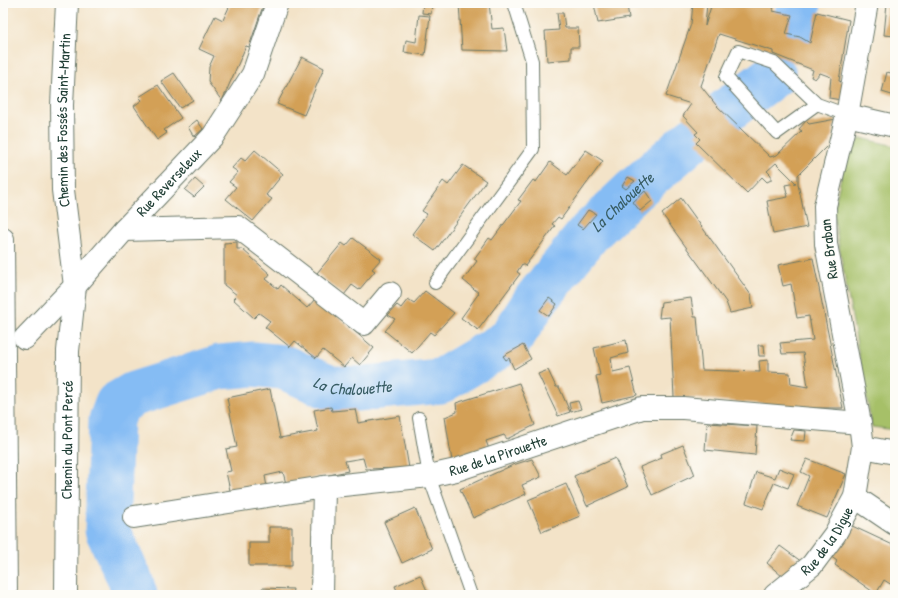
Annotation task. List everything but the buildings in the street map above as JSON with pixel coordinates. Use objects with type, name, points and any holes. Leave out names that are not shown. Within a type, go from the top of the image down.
[{"type":"street","name":"Chemin des Fossés Saint-Martin","points":[[67,3],[62,105],[63,190],[75,286]]},
{"type":"street","name":"Rue Reverseleux","points":[[25,338],[213,136],[235,105],[253,74],[277,3]]},
{"type":"street","name":"Rue Braban","points":[[855,497],[863,447],[860,423],[826,244],[825,206],[847,115],[867,3]]},
{"type":"street","points":[[847,115],[895,126]]},
{"type":"street","points":[[124,230],[238,227],[364,324],[390,293]]},
{"type":"street","points":[[3,239],[6,595]]},
{"type":"street","name":"Chemin du Pont Percé","points":[[66,595],[68,351],[75,286]]},
{"type":"street","name":"Rue de la Pirouette","points":[[134,517],[324,487],[428,476],[456,470],[642,408],[683,408],[860,423]]},
{"type":"street","points":[[863,447],[895,453]]},
{"type":"street","points":[[322,595],[324,487]]},
{"type":"street","points":[[855,497],[895,524]]},
{"type":"street","name":"Rue de la Digue","points":[[774,595],[812,565],[835,534],[855,497]]},
{"type":"lane","points":[[435,283],[534,149],[532,61],[515,11],[514,3]]},
{"type":"lane","points":[[817,104],[777,133],[726,76],[738,51],[778,67],[817,104],[847,115]]},
{"type":"lane","points":[[418,418],[428,476],[471,595]]},
{"type":"green space","points":[[861,138],[895,146],[895,430],[872,427],[833,213],[846,156]]},
{"type":"waterway","name":"La Chalouette","points":[[794,32],[799,3]]},
{"type":"waterway","name":"La Chalouette","points":[[725,112],[774,75]]},
{"type":"waterway","name":"La Chalouette","points":[[135,595],[130,579],[107,530],[111,420],[117,404],[134,394],[220,367],[254,364],[283,367],[331,388],[357,389],[441,381],[510,340],[537,298],[590,232],[633,191],[694,138]]}]
